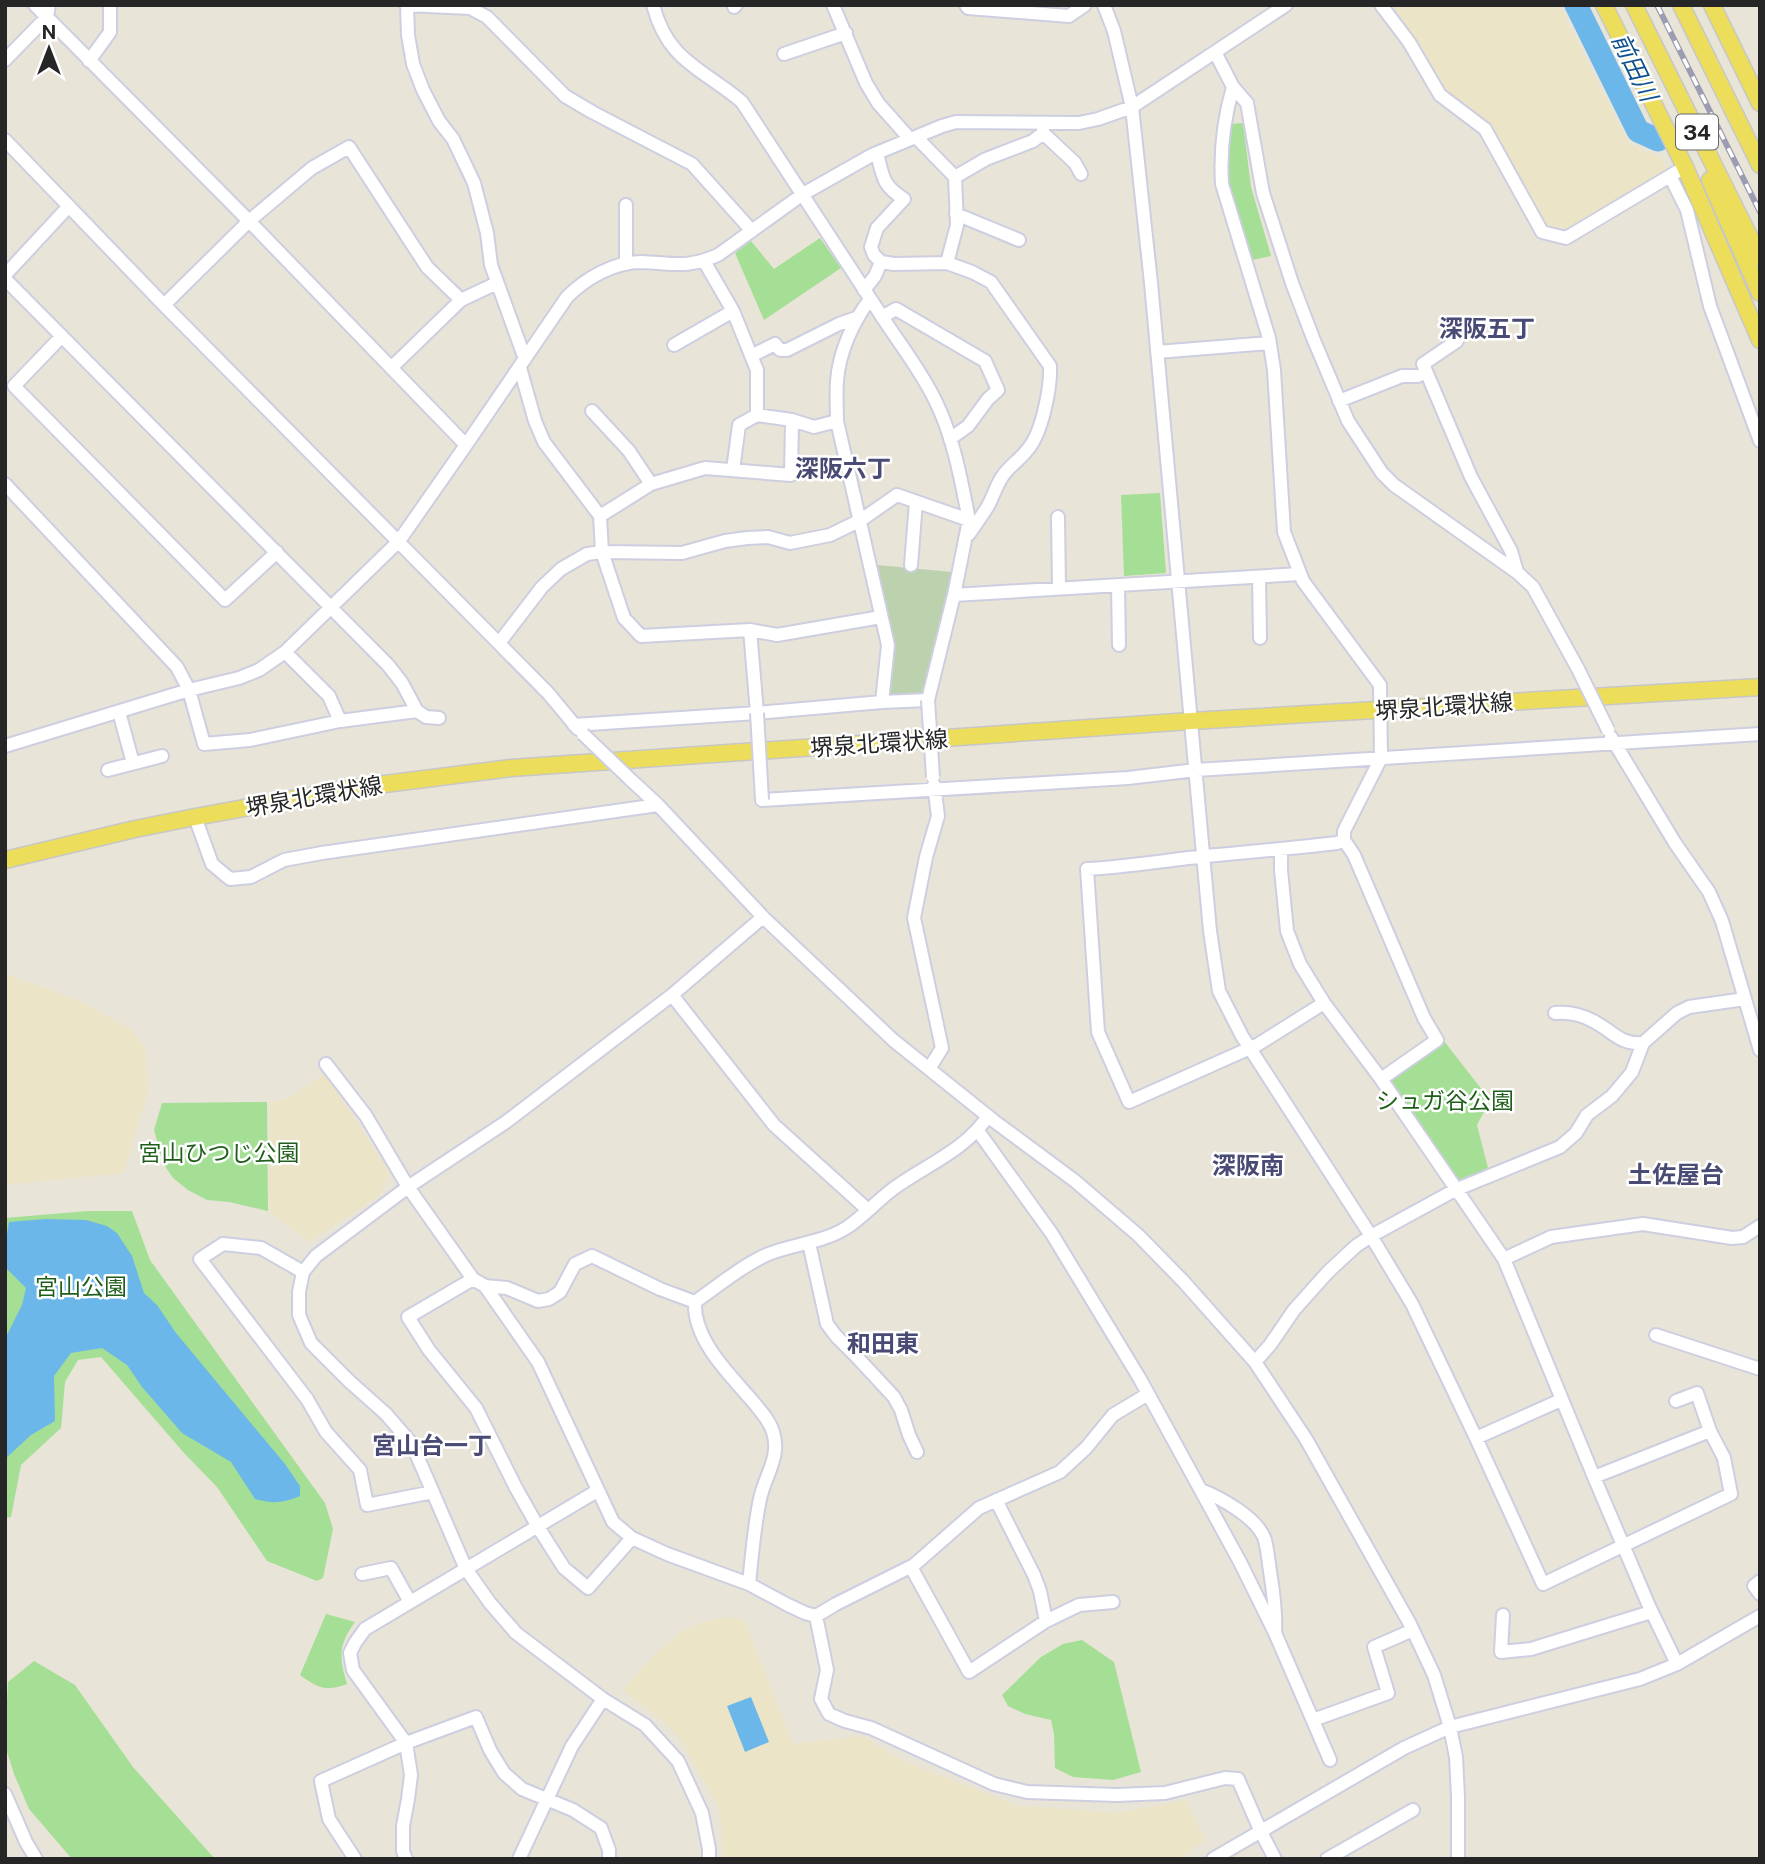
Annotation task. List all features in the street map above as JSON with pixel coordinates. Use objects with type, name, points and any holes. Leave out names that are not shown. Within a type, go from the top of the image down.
[{"type":"main road","points":[[1604,5],[1677,172],[1760,340]]},
{"type":"main road","name":"34","points":[[1634,5],[1760,258]]},
{"type":"main road","name":"34","points":[[1681,5],[1760,166]]},
{"type":"main road","points":[[1712,5],[1760,103]]},
{"type":"main road","points":[[1651,40],[1760,293]]},
{"type":"main road","name":"堺泉北環状線","points":[[5,860],[135,829],[352,788],[511,768],[1191,721],[1760,687]]},
{"type":"street","points":[[35,5],[48,11],[89,61],[466,445]]},
{"type":"street","points":[[89,61],[110,33],[110,5]]},
{"type":"street","points":[[751,231],[692,164],[565,96],[504,33],[472,6],[406,5],[413,64],[439,121],[453,139],[474,183],[483,210],[491,265],[523,363],[535,421],[544,442],[600,516],[602,552],[624,618],[641,636],[750,630],[777,635],[881,617]]},
{"type":"street","points":[[653,5],[664,36],[673,50],[742,102],[867,295],[918,368],[937,402],[960,475],[969,520],[928,700],[938,817],[926,857],[914,918],[942,1048],[929,1069]]},
{"type":"street","points":[[833,5],[866,83],[878,103],[955,177],[957,225],[947,263]]},
{"type":"street","points":[[966,5],[968,8],[1069,16],[1085,5]]},
{"type":"street","points":[[1104,5],[1114,31],[1132,107],[1210,930],[1219,991],[1248,1049],[1371,1236],[1412,1304],[1543,1584],[1731,1494],[1724,1458],[1710,1431],[1697,1393],[1676,1401]]},
{"type":"street","points":[[5,746],[190,690],[239,678],[260,670],[285,652],[399,541],[567,297],[577,287],[604,271],[639,262],[682,265],[718,255],[803,194],[877,153],[942,126],[956,122],[1043,128],[1098,119],[1132,107],[1286,5]]},
{"type":"street","points":[[1381,5],[1409,42],[1440,95],[1485,129],[1542,232],[1566,238],[1677,172],[1710,306],[1760,440]]},
{"type":"street","points":[[5,60],[48,11]]},
{"type":"street","points":[[784,54],[846,33]]},
{"type":"street","points":[[1215,52],[1233,87],[1247,103],[1263,193],[1292,283],[1348,421],[1382,473],[1394,485],[1518,573],[1533,587],[1578,669],[1613,743],[1709,892],[1722,921],[1760,1050]]},
{"type":"street","points":[[1233,87],[1226,110],[1222,184],[1269,343],[1274,370],[1284,532],[1303,581],[1380,685],[1381,758],[1344,831],[1344,840],[1354,855],[1424,1018],[1437,1040],[1381,1079]]},
{"type":"street","points":[[1043,128],[1075,163],[1081,174]]},
{"type":"street","points":[[955,177],[986,159],[1033,141],[1043,128]]},
{"type":"street","points":[[5,140],[164,305],[548,693],[578,729],[658,805],[763,917],[892,1040],[1075,1181],[1138,1235],[1184,1281],[1255,1362],[1306,1439],[1413,1630],[1434,1675],[1450,1727],[1457,1770],[1458,1859]]},
{"type":"street","points":[[164,305],[249,221],[312,168],[349,147],[427,267],[461,300]]},
{"type":"street","points":[[877,153],[885,183],[892,192],[904,199],[877,228],[871,247],[873,255],[881,262],[894,264],[947,263],[991,282],[1050,366],[1051,376],[1039,431],[1021,458],[1000,478],[989,505],[965,540]]},
{"type":"street","points":[[626,205],[626,264]]},
{"type":"street","points":[[69,206],[5,277],[387,664],[402,682],[418,711],[426,717],[439,718]]},
{"type":"street","points":[[956,214],[1019,240]]},
{"type":"street","points":[[704,261],[733,311],[757,370],[757,415]]},
{"type":"street","points":[[881,262],[839,363],[837,381],[838,421],[888,645],[882,702]]},
{"type":"street","points":[[391,368],[461,300],[497,283]]},
{"type":"street","points":[[882,317],[896,309],[985,361],[998,390],[968,426],[950,439]]},
{"type":"street","points":[[674,345],[733,311]]},
{"type":"street","points":[[751,356],[775,344],[780,350],[786,350],[856,318]]},
{"type":"street","points":[[62,336],[14,386],[215,590],[225,600],[277,552]]},
{"type":"street","points":[[1457,341],[1423,364],[1471,477],[1511,551],[1518,573]]},
{"type":"street","points":[[1157,352],[1269,343]]},
{"type":"street","points":[[1339,401],[1402,376],[1418,376]]},
{"type":"street","points":[[592,411],[629,451],[651,484]]},
{"type":"street","points":[[733,470],[738,425],[757,415],[792,420],[814,427],[838,421]]},
{"type":"street","points":[[600,516],[651,484],[705,468],[790,475],[792,420]]},
{"type":"street","points":[[5,484],[177,667],[190,690],[204,744],[250,740],[340,721],[418,711]]},
{"type":"street","points":[[499,643],[542,587],[561,569],[587,554],[682,553],[747,538],[768,537],[790,542],[830,535],[860,520],[897,495],[969,520]]},
{"type":"street","points":[[911,565],[916,502]]},
{"type":"street","points":[[1058,517],[1059,589]]},
{"type":"street","points":[[954,595],[1300,574]]},
{"type":"street","points":[[1259,577],[1260,638]]},
{"type":"street","points":[[1118,585],[1119,645]]},
{"type":"street","points":[[750,630],[762,800],[934,784],[1128,778],[1196,770],[1760,734]]},
{"type":"street","points":[[285,652],[329,696],[340,721]]},
{"type":"street","points":[[578,729],[928,700]]},
{"type":"street","points":[[119,712],[133,763]]},
{"type":"street","points":[[108,770],[162,756]]},
{"type":"street","points":[[195,817],[212,864],[230,879],[251,877],[284,860],[322,853],[658,805]]},
{"type":"street","points":[[1324,1003],[1248,1049],[1129,1102],[1098,1032],[1087,869],[1281,850],[1344,840]]},
{"type":"street","points":[[1281,850],[1287,931],[1300,964],[1324,1003],[1381,1079],[1504,1259],[1651,1612],[1677,1664]]},
{"type":"street","points":[[709,1859],[702,1813],[678,1761],[646,1725],[603,1699],[516,1633],[489,1603],[466,1569],[412,1444],[386,1414],[311,1343],[299,1315],[299,1292],[303,1272],[316,1256],[408,1187],[506,1122],[672,995],[763,917]]},
{"type":"street","points":[[672,995],[774,1125],[869,1210]]},
{"type":"street","points":[[1255,1362],[1294,1310],[1356,1246],[1455,1190],[1560,1147],[1576,1133],[1587,1115],[1612,1096],[1632,1072],[1643,1043],[1677,1013],[1689,1007],[1745,999]]},
{"type":"street","points":[[1555,1013],[1566,1012],[1594,1021],[1614,1036],[1634,1044],[1643,1043]]},
{"type":"street","points":[[326,1064],[366,1116],[408,1187],[473,1279],[485,1286],[506,1289],[538,1301],[549,1299],[560,1292],[575,1264],[592,1256],[660,1289],[695,1302]]},
{"type":"street","points":[[749,1584],[760,1495],[774,1461],[776,1445],[773,1429],[764,1414],[718,1362],[705,1340],[694,1311],[695,1302],[740,1269],[767,1255],[827,1238],[848,1227],[897,1185],[956,1149],[978,1132],[988,1116]]},
{"type":"street","points":[[978,1132],[1086,1286],[1148,1394],[1240,1562],[1275,1633],[1330,1760]]},
{"type":"street","points":[[1504,1259],[1551,1237],[1643,1224],[1732,1238],[1743,1237],[1760,1226]]},
{"type":"street","points":[[809,1243],[827,1324],[894,1397],[917,1452]]},
{"type":"street","points":[[303,1272],[261,1248],[223,1244],[200,1259],[307,1399],[326,1432],[360,1470],[367,1505],[433,1492]]},
{"type":"street","points":[[473,1279],[408,1317],[429,1350],[476,1408],[516,1488],[564,1569],[588,1588],[632,1538]]},
{"type":"street","points":[[485,1286],[538,1362],[613,1522],[632,1538],[667,1555],[749,1584],[788,1605],[816,1616]]},
{"type":"street","points":[[1656,1335],[1760,1368]]},
{"type":"street","points":[[816,1616],[911,1567],[978,1508],[1060,1472],[1114,1416],[1148,1394]]},
{"type":"street","points":[[1476,1438],[1561,1400]]},
{"type":"street","points":[[1594,1477],[1710,1431]]},
{"type":"street","points":[[1201,1490],[1216,1496],[1244,1515],[1264,1538],[1276,1613],[1275,1633]]},
{"type":"street","points":[[406,1859],[402,1851],[403,1826],[411,1775],[406,1743],[353,1670],[350,1653],[355,1643],[365,1629],[597,1491]]},
{"type":"street","points":[[996,1500],[1034,1575],[1046,1621]]},
{"type":"street","points":[[911,1567],[969,1672],[1046,1621],[1079,1605],[1113,1602]]},
{"type":"street","points":[[362,1574],[391,1569],[410,1602]]},
{"type":"street","points":[[1760,1581],[1754,1586],[1760,1594]]},
{"type":"street","points":[[1503,1615],[1501,1652],[1531,1649],[1651,1612]]},
{"type":"street","points":[[816,1616],[827,1670],[821,1699],[829,1714],[871,1728],[995,1784],[1027,1792],[1117,1795],[1165,1793],[1225,1778],[1238,1779],[1275,1859]]},
{"type":"street","points":[[1213,1859],[1404,1748],[1450,1727],[1640,1679],[1677,1664],[1760,1616]]},
{"type":"street","points":[[1313,1720],[1388,1693],[1374,1647],[1413,1630]]},
{"type":"street","points":[[519,1859],[572,1746],[603,1699]]},
{"type":"street","points":[[355,1859],[329,1819],[321,1781],[406,1743],[476,1717],[490,1750],[504,1773],[522,1789],[573,1810],[601,1828],[609,1850],[609,1859]]},
{"type":"street","points":[[5,1794],[36,1859]]},
{"type":"street","points":[[1327,1859],[1413,1810]]},
{"type":"shaded area","points":[[1391,5],[1559,5],[1629,145],[1661,157],[1667,169],[1564,230],[1547,225],[1490,124],[1442,91],[1424,51]]},
{"type":"shaded area","points":[[5,974],[75,999],[130,1028],[146,1051],[148,1093],[123,1173],[5,1185]]},
{"type":"shaded area","points":[[325,1074],[390,1173],[380,1195],[309,1242],[269,1211],[270,1102],[287,1099]]},
{"type":"shaded area","points":[[722,1617],[744,1619],[793,1744],[863,1736],[896,1758],[1018,1806],[1118,1813],[1185,1800],[1205,1840],[1179,1859],[723,1859],[718,1807],[680,1738],[623,1690],[655,1654],[678,1634],[700,1623]]},
{"type":"green space","points":[[1243,123],[1251,187],[1271,256],[1252,260],[1228,182],[1226,166],[1231,124]]},
{"type":"green space","points":[[820,238],[841,268],[764,320],[735,253],[751,241],[774,269]]},
{"type":"green space","points":[[1160,493],[1166,573],[1124,576],[1121,495]]},
{"type":"green space","points":[[877,565],[952,572],[951,594],[922,693],[917,697],[894,698],[890,694],[895,646]]},
{"type":"green space","name":"シュガ谷公園","points":[[1444,1041],[1490,1100],[1477,1125],[1489,1172],[1464,1183],[1456,1180],[1388,1080]]},
{"type":"green space","name":"宮山ひつじ公園","points":[[267,1102],[268,1211],[207,1200],[173,1178],[163,1163],[154,1130],[162,1103]]},
{"type":"green space","name":"宮山公園","points":[[88,1211],[132,1211],[150,1260],[325,1503],[333,1529],[323,1578],[317,1581],[267,1561],[217,1487],[101,1357],[78,1360],[65,1382],[61,1428],[21,1465],[11,1517],[5,1518],[5,1218]]},
{"type":"green space","points":[[326,1614],[355,1622],[345,1638],[342,1652],[342,1666],[347,1684],[334,1688],[317,1686],[300,1675]]},
{"type":"green space","points":[[1082,1640],[1114,1662],[1141,1772],[1113,1780],[1073,1777],[1055,1768],[1051,1720],[1025,1714],[1008,1706],[1002,1695],[1041,1657],[1063,1644]]},
{"type":"green space","points":[[34,1661],[75,1685],[133,1767],[215,1859],[72,1859],[29,1809],[5,1745],[8,1682]]},
{"type":"water","name":"宮山公園","points":[[86,1220],[107,1226],[117,1233],[132,1256],[144,1293],[157,1305],[176,1333],[285,1464],[300,1486],[300,1496],[278,1502],[255,1499],[231,1462],[182,1433],[142,1387],[127,1365],[102,1348],[71,1353],[54,1376],[55,1421],[31,1435],[5,1459],[5,1339],[22,1305],[26,1288],[7,1269],[5,1247],[9,1222]]},
{"type":"water","points":[[751,1697],[769,1742],[745,1752],[727,1706]]},
{"type":"waterway","name":"前田川","points":[[1576,5],[1638,131],[1658,140]]},
{"type":"railway","points":[[1657,5],[1760,212]]},
{"type":"district","name":"深阪五丁","points":[[1487,328]]},
{"type":"district","name":"深阪六丁","points":[[843,468]]},
{"type":"district","name":"深阪南","points":[[1248,1165]]},
{"type":"district","name":"土佐屋台","points":[[1676,1174]]},
{"type":"district","name":"和田東","points":[[883,1343]]},
{"type":"district","name":"宮山台一丁","points":[[432,1445]]}]
